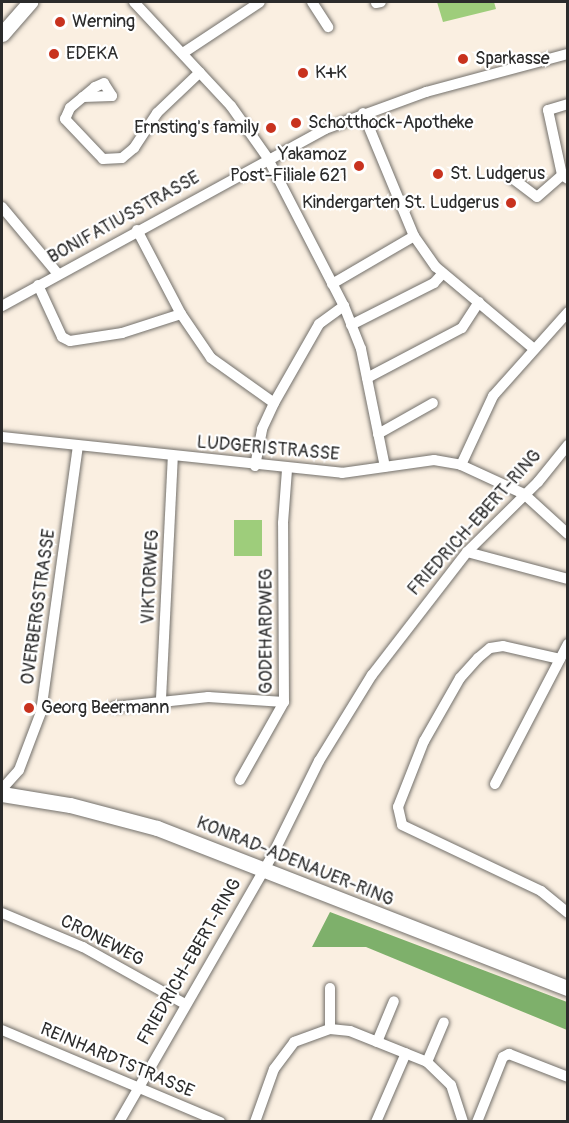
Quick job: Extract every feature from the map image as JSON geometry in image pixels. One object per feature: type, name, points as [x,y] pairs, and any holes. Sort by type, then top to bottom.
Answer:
[{"type":"main road","points":[[2,34],[30,2]]},
{"type":"main road","name":"KONRAD-ADENAUER-RING","points":[[4,795],[134,820],[567,988]]},
{"type":"street","points":[[134,2],[231,106],[267,158],[344,306],[367,378],[385,467]]},
{"type":"street","points":[[183,53],[260,2]]},
{"type":"street","points":[[312,2],[328,27]]},
{"type":"street","name":"BONIFATIUSSTRASSE","points":[[2,306],[267,158],[363,113],[446,86],[567,54]]},
{"type":"street","points":[[83,97],[65,119],[103,159],[122,158],[134,148],[157,113],[200,72]]},
{"type":"street","points":[[512,178],[537,197],[565,177],[548,110],[567,104]]},
{"type":"street","points":[[363,113],[414,236],[443,273],[534,349]]},
{"type":"street","points":[[2,207],[58,274]]},
{"type":"street","points":[[137,230],[181,314],[211,358],[274,403]]},
{"type":"street","points":[[333,284],[414,236]]},
{"type":"street","points":[[351,325],[434,283],[443,273]]},
{"type":"street","points":[[38,285],[62,337],[70,341],[122,333],[181,314]]},
{"type":"street","points":[[367,378],[462,328],[479,302]]},
{"type":"street","points":[[255,466],[262,429],[274,403],[319,324],[344,306]]},
{"type":"street","points":[[461,465],[493,396],[567,312]]},
{"type":"street","points":[[378,434],[432,403]]},
{"type":"street","name":"LUDGERISTRASSE","points":[[2,436],[287,470],[342,473],[434,460],[461,465],[524,494],[567,534]]},
{"type":"street","name":"FRIEDRICH-EBERT-RING","points":[[119,1122],[263,870],[351,706],[409,623],[467,552],[524,494],[567,445]]},
{"type":"street","name":"OVERBERGSTRASSE","points":[[4,795],[19,770],[41,712],[78,446]]},
{"type":"street","name":"VIKTORWEG","points":[[161,699],[173,456]]},
{"type":"street","name":"GODEHARDWEG","points":[[240,780],[284,702],[283,520],[287,470]]},
{"type":"street","points":[[467,552],[567,579]]},
{"type":"street","points":[[495,784],[567,644]]},
{"type":"street","points":[[560,659],[503,646],[490,648],[478,658],[460,678],[424,741],[398,807],[402,825],[469,854],[541,891],[567,913]]},
{"type":"street","points":[[114,707],[161,699],[208,697],[284,702]]},
{"type":"street","points":[[19,770],[21,787],[29,798]]},
{"type":"street","name":"CRONEWEG","points":[[2,913],[83,947],[185,1004]]},
{"type":"street","points":[[330,988],[330,1029]]},
{"type":"street","points":[[377,1042],[394,1001]]},
{"type":"street","points":[[427,1062],[444,1022]]},
{"type":"street","points":[[255,1122],[274,1069],[294,1042],[330,1029],[377,1042],[427,1062],[451,1085],[463,1122]]},
{"type":"street","name":"REINHARDTSTRASSE","points":[[2,1030],[220,1122]]},
{"type":"street","points":[[376,1122],[406,1053]]},
{"type":"street","points":[[477,1122],[503,1057],[509,1054],[567,1077]]},
{"type":"green space","points":[[437,2],[494,2],[496,9],[443,22]]},
{"type":"green space","points":[[234,520],[262,520],[262,556],[234,556]]},
{"type":"green space","points":[[330,912],[567,1002],[567,1030],[366,947],[312,947]]},
{"type":"place","name":"Werning","points":[[60,22]]},
{"type":"place","name":"EDEKA","points":[[54,54]]},
{"type":"place","name":"Sparkasse","points":[[463,59]]},
{"type":"place","name":"K+K","points":[[303,73]]},
{"type":"place","name":"Schotthock-Apotheke","points":[[296,123]]},
{"type":"place","name":"Ernsting's family","points":[[271,128]]},
{"type":"place","name":"Yakamoz Post-Filiale 621","points":[[359,166]]},
{"type":"place","name":"St. Ludgerus","points":[[438,174]]},
{"type":"place","name":"Kindergarten St. Ludgerus","points":[[511,203]]},
{"type":"place","name":"Georg Beermann","points":[[29,708]]}]
